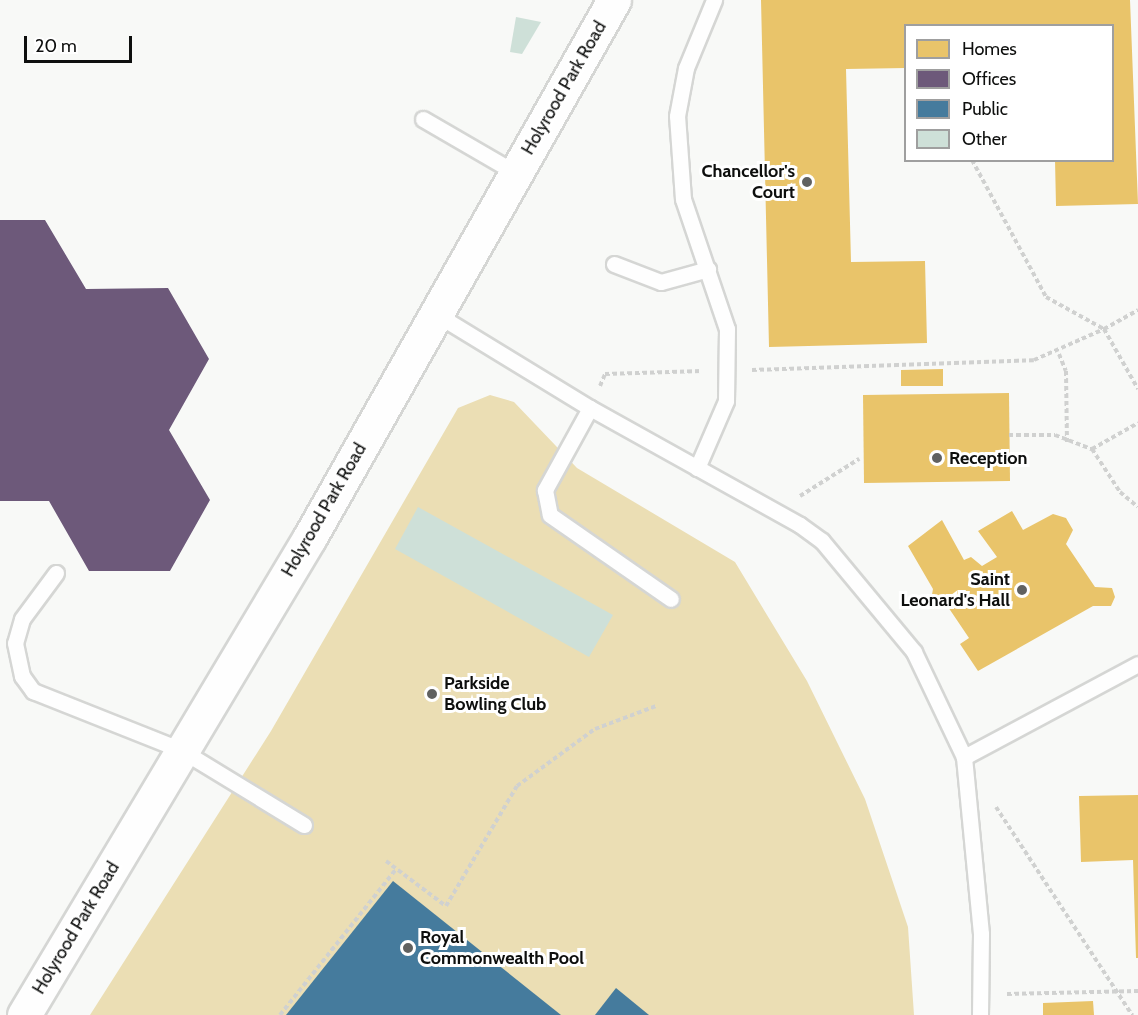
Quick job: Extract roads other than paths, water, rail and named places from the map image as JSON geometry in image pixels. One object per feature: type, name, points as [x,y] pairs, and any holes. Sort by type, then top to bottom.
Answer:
[{"type":"street","name":"Holyrood Park Road","points":[[24,1015],[436,314],[614,0]]},
{"type":"lane","points":[[697,468],[722,414],[728,370],[725,314],[683,198],[677,126],[687,68],[714,0]]},
{"type":"lane","points":[[423,119],[516,173]]},
{"type":"lane","points":[[614,264],[661,282],[708,269]]},
{"type":"lane","points":[[436,314],[590,408],[777,511],[822,541],[914,652],[964,757],[982,994],[980,1015]]},
{"type":"lane","points":[[590,408],[545,490],[550,515],[671,599]]},
{"type":"lane","points":[[56,573],[21,619],[15,642],[22,676],[33,691],[181,750],[304,825]]},
{"type":"lane","points":[[964,757],[1138,664]]},
{"type":"place","name":"Chancellor's Court","points":[[807,182]]},
{"type":"place","name":"Reception","points":[[937,458]]},
{"type":"place","name":"Saint Leonard's Hall","points":[[1022,590]]},
{"type":"place","name":"Parkside Bowling Club","points":[[432,694]]},
{"type":"place","name":"Royal Commonwealth Pool","points":[[408,948]]}]
